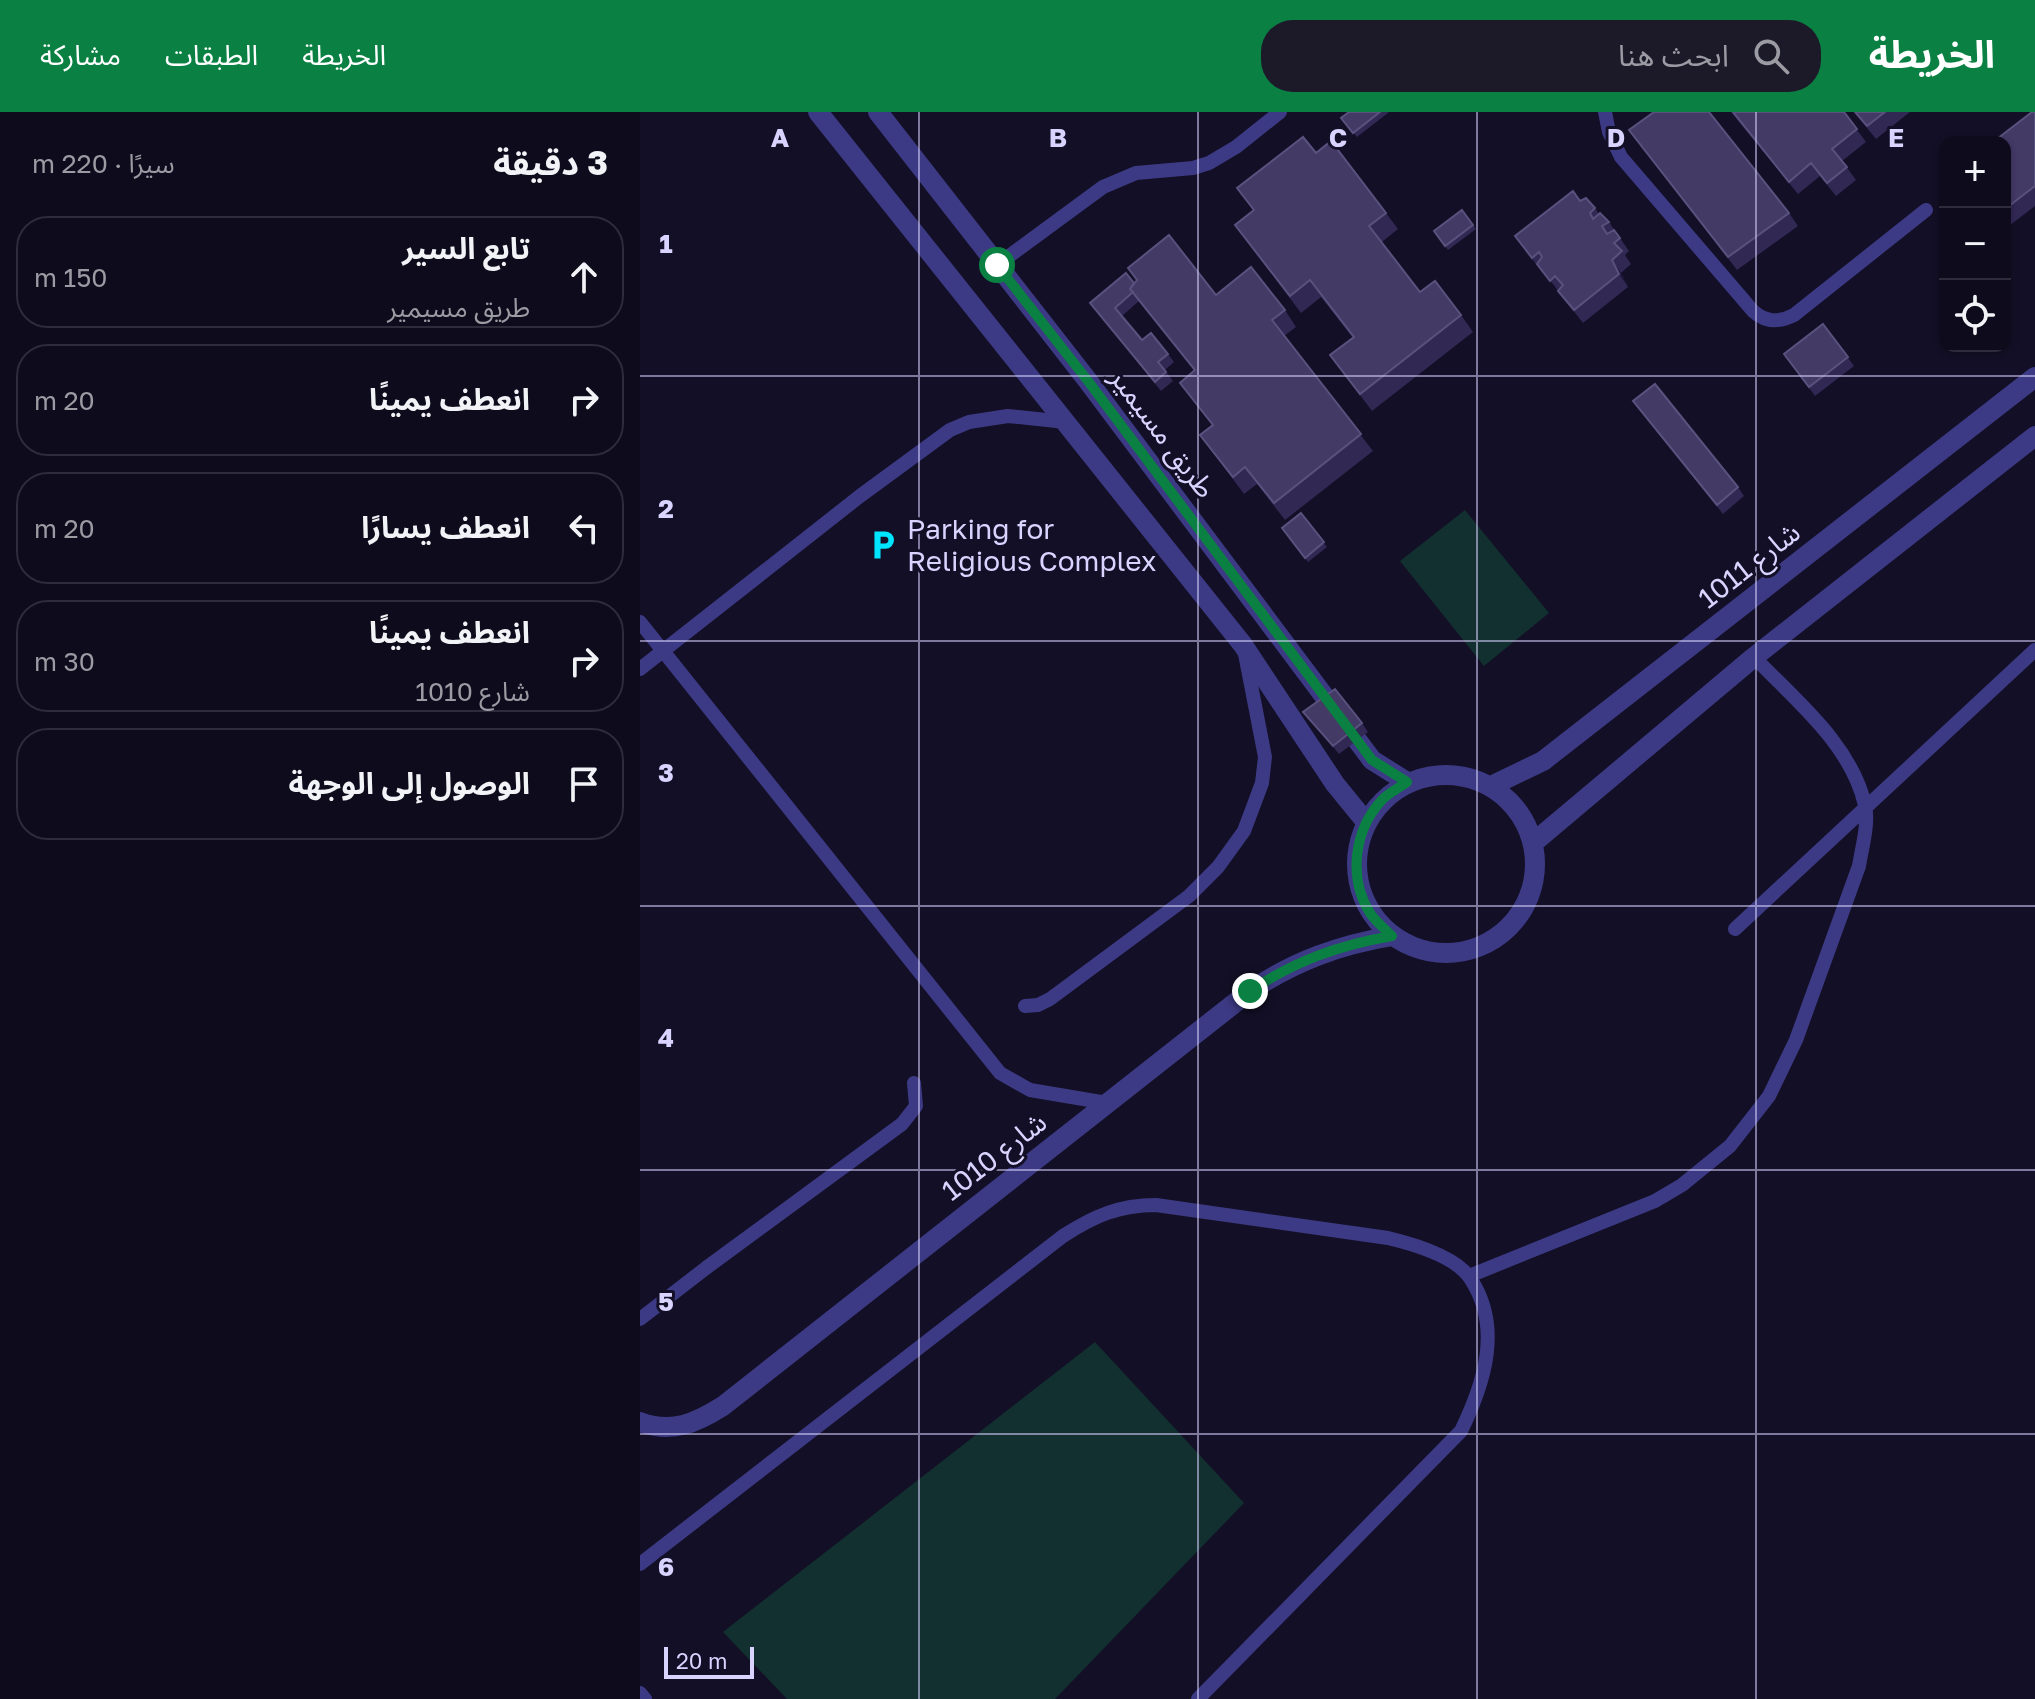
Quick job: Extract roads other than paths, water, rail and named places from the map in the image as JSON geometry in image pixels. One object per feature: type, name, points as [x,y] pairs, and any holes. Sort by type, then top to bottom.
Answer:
[{"type":"street","points":[[818,112],[1243,645],[1335,784],[1366,822]]},
{"type":"street","name":"طريق مسيمير","points":[[878,112],[1097,393],[1372,760],[1407,782]]},
{"type":"street","name":"شارع 1011","points":[[1491,786],[1543,761],[2035,377]]},
{"type":"street","points":[[1533,843],[1754,657],[2035,436]]},
{"type":"street","points":[[1449,774],[1491,786],[1518,810],[1533,843],[1536,875],[1527,905],[1508,930],[1495,939],[1482,947],[1451,955],[1420,951],[1392,936],[1370,914],[1358,884],[1357,853],[1366,822],[1383,799],[1407,782],[1449,774]]},
{"type":"street","name":"شارع 1010","points":[[640,1422],[672,1428],[699,1421],[723,1406],[1250,991],[1276,974],[1332,949],[1392,936]]},
{"type":"lane","points":[[997,265],[1103,187],[1136,173],[1193,168],[1209,163],[1236,147],[1280,112]]},
{"type":"lane","points":[[1605,112],[1609,132],[1621,157],[1753,311],[1768,320],[1786,320],[1794,315],[1926,210]]},
{"type":"lane","points":[[640,669],[950,430],[969,422],[1008,416],[1066,422]]},
{"type":"lane","points":[[640,622],[1000,1073],[1030,1090],[1107,1103]]},
{"type":"lane","points":[[1025,1006],[1038,1005],[1050,999],[1189,896],[1218,867],[1244,831],[1262,783],[1265,757],[1243,645]]},
{"type":"lane","points":[[1735,929],[2035,650]]},
{"type":"lane","points":[[1469,1276],[1655,1201],[1707,1166],[1751,1122],[1784,1069],[1859,866],[1866,807],[1856,778],[1838,746],[1754,657]]},
{"type":"lane","points":[[640,1319],[902,1124],[916,1106],[914,1083]]},
{"type":"lane","points":[[640,1564],[1063,1236],[1106,1211],[1131,1205],[1156,1205],[1388,1238],[1418,1245],[1445,1259],[1469,1276],[1485,1312],[1487,1354],[1479,1394],[1461,1431],[1198,1699]]},
{"type":"lane","points":[[640,1693],[645,1699]]},
{"type":"place","name":"Parking for Religious Complex","points":[[883,545]]}]
